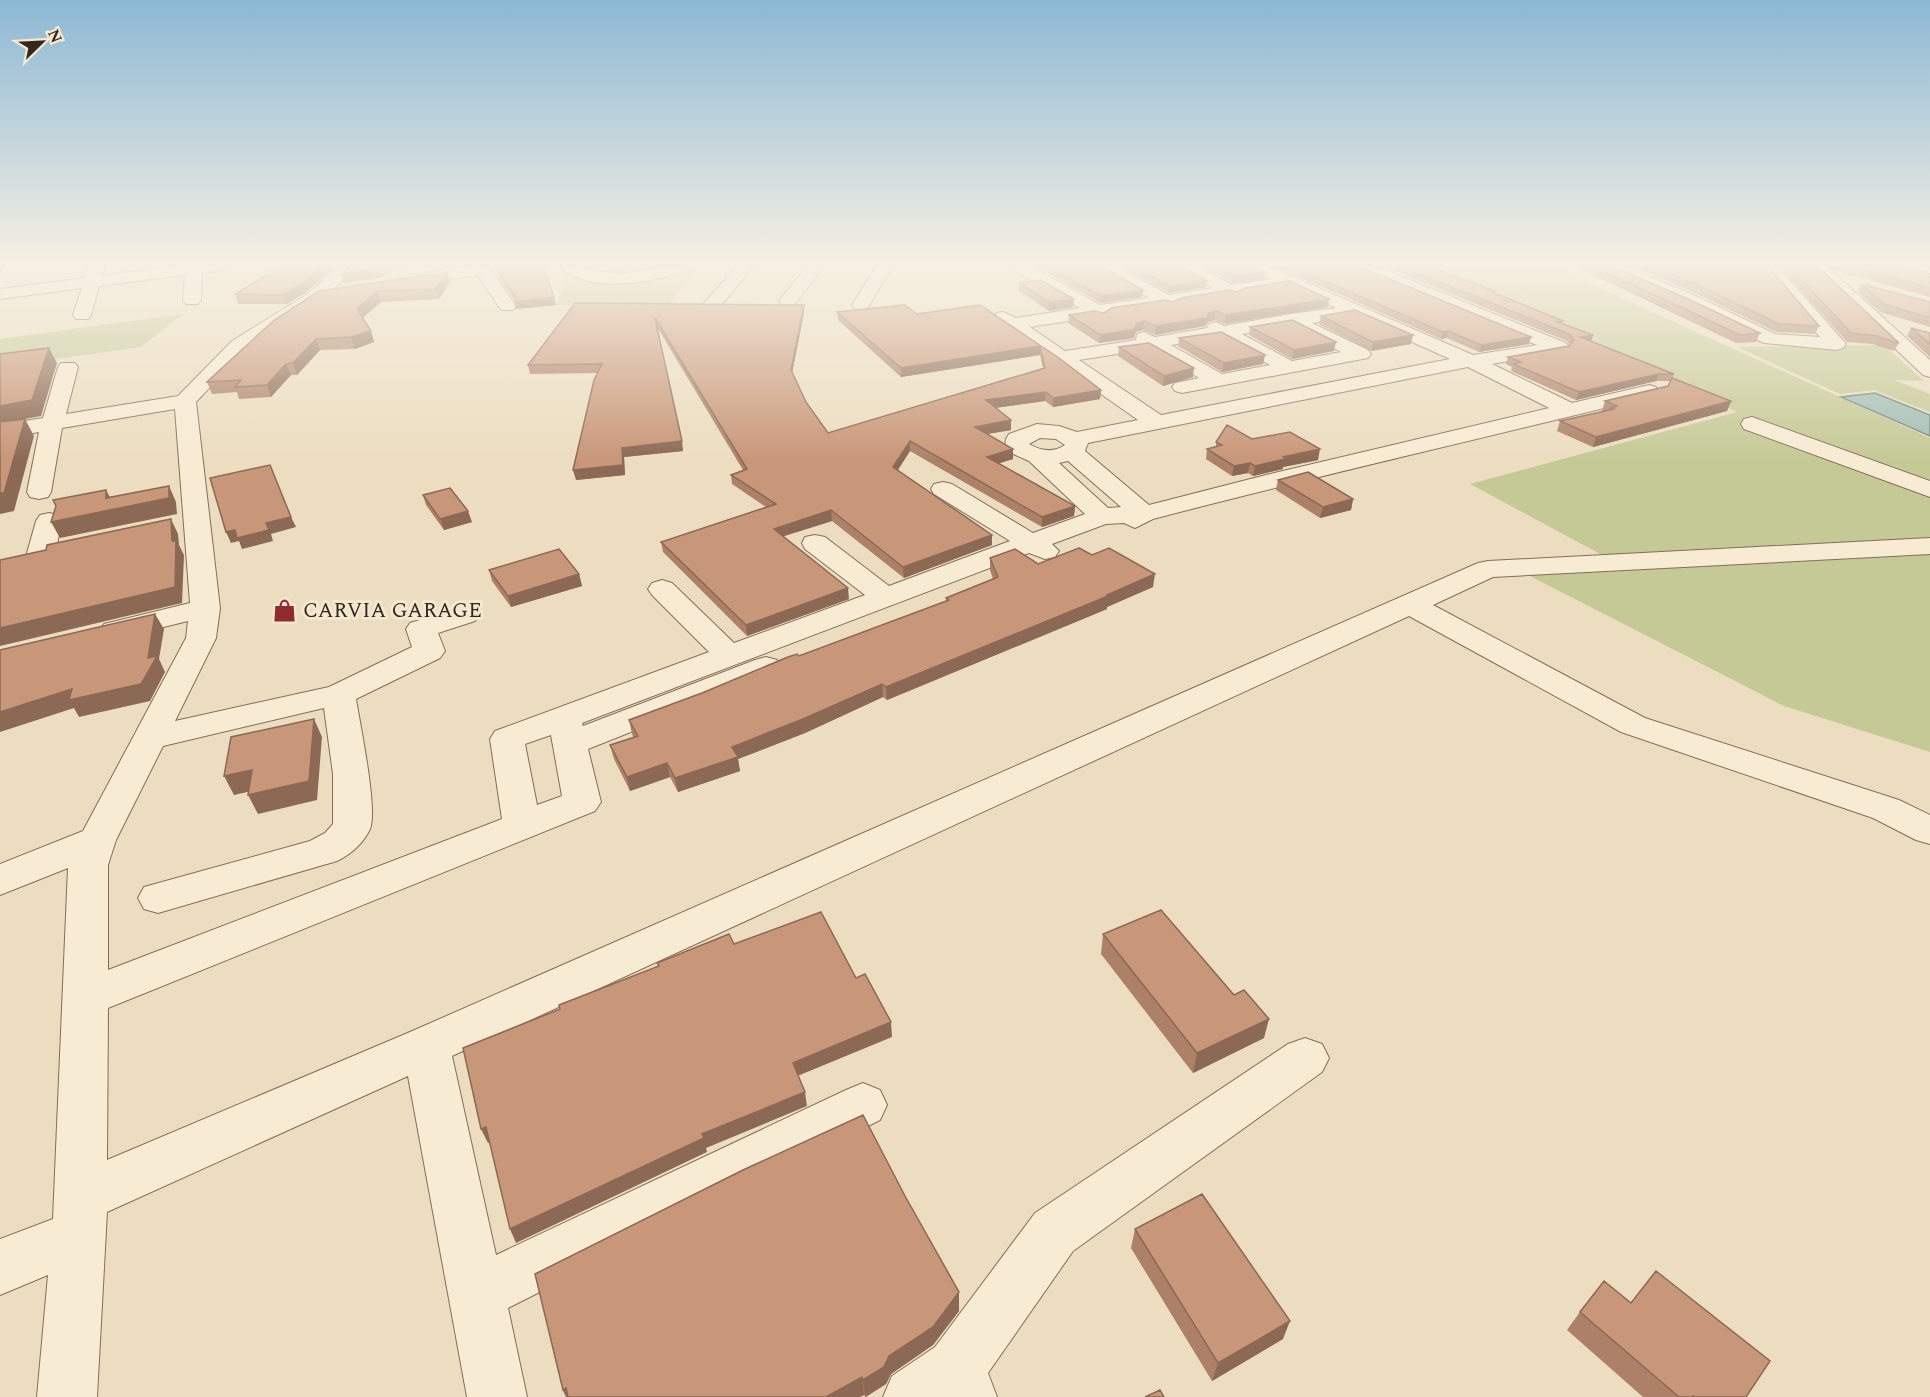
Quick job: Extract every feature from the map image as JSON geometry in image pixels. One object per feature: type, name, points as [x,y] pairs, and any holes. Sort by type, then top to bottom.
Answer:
[{"type":"street","points":[[0,432],[185,401],[239,345],[263,330]]},
{"type":"street","points":[[1022,330],[1157,423]]},
{"type":"street","points":[[1131,330],[1218,380]]},
{"type":"street","points":[[1062,357],[1226,330]]},
{"type":"street","points":[[1182,387],[1361,354],[1313,330]]},
{"type":"street","points":[[1399,330],[1472,361],[1571,411]]},
{"type":"street","points":[[1073,445],[1157,423],[1472,361],[1559,347],[1517,330]]},
{"type":"street","points":[[1753,330],[1771,339],[1836,344],[1824,330]]},
{"type":"street","points":[[1883,330],[1926,369],[1930,370]]},
{"type":"street","points":[[1221,331],[1289,367]]},
{"type":"street","points":[[39,492],[52,423],[68,367]]},
{"type":"street","points":[[522,825],[507,739],[567,731],[1041,549],[1102,516],[1144,514],[1266,482],[1657,389]]},
{"type":"street","points":[[67,1397],[79,1216],[87,865],[97,840],[201,638],[205,608],[185,522],[185,401]]},
{"type":"street","points":[[1752,424],[1884,471],[1930,490]]},
{"type":"street","points":[[1102,516],[1037,456],[1017,447],[1017,439],[1028,433],[1046,431],[1063,434],[1144,514]]},
{"type":"street","points":[[943,489],[1041,549]]},
{"type":"street","points":[[567,731],[730,656],[886,597],[1041,549],[1124,527],[1144,514]]},
{"type":"street","points":[[41,553],[49,521]]},
{"type":"street","points":[[815,543],[886,597]]},
{"type":"street","points":[[0,1267],[79,1216],[426,1046],[1488,569],[1930,546]]},
{"type":"street","points":[[662,589],[730,656]]},
{"type":"street","points":[[1409,604],[1633,725],[1886,809],[1930,831]]},
{"type":"street","points":[[91,635],[205,608]]},
{"type":"street","points":[[149,738],[339,695],[429,651],[421,629],[465,615]]},
{"type":"street","points":[[158,898],[294,861],[339,843],[352,827],[351,774],[339,695]]},
{"type":"street","points":[[85,998],[582,802],[567,731]]},
{"type":"street","points":[[0,880],[97,840]]},
{"type":"street","points":[[426,1046],[497,1397]]},
{"type":"street","points":[[946,1387],[1054,1232],[1305,1058]]},
{"type":"street","points":[[476,1294],[863,1105]]},
{"type":"green space","points":[[64,330],[162,330],[141,347],[0,367],[0,339]]},
{"type":"green space","points":[[1567,330],[1692,330],[1930,438],[1930,752],[1784,706],[1526,574],[1628,569],[1470,484],[1737,412]]},
{"type":"green space","points":[[1884,345],[1924,381],[1894,380],[1930,394],[1930,412],[1874,390],[1840,394],[1737,347]]},
{"type":"water","points":[[1875,393],[1930,415],[1930,436],[1841,397]]},
{"type":"building","points":[[263,330],[371,331],[351,337],[316,339],[293,363],[286,364],[267,385],[235,387],[241,380],[207,382]]},
{"type":"building","points":[[554,330],[658,330],[682,441],[622,448],[623,465],[573,470],[594,380],[602,364],[528,365]]},
{"type":"building","points":[[662,330],[799,330],[791,370],[806,402],[828,433],[1045,368],[1040,346],[901,368],[858,330],[1018,330],[1059,358],[1101,390],[1053,398],[1046,392],[986,400],[1011,420],[975,427],[1013,449],[987,457],[1075,506],[1042,517],[910,441],[893,467],[992,535],[903,567],[831,510],[774,529],[848,588],[746,625],[661,542],[776,504],[731,475],[747,469]]},
{"type":"building","points":[[1093,330],[1128,330],[1100,335]]},
{"type":"building","points":[[1256,330],[1312,330],[1336,342],[1294,350]]},
{"type":"building","points":[[1349,330],[1402,330],[1413,335],[1373,342]]},
{"type":"building","points":[[1439,330],[1514,330],[1531,337],[1481,345],[1448,331]]},
{"type":"building","points":[[1559,330],[1580,330],[1593,335],[1580,337],[1674,374],[1659,374],[1579,392],[1513,364],[1521,362],[1508,357],[1569,346],[1574,340],[1569,334]]},
{"type":"building","points":[[1730,330],[1754,330],[1760,333],[1740,335]]},
{"type":"building","points":[[1848,330],[1885,330],[1899,343],[1876,336],[1851,333]]},
{"type":"building","points":[[1914,330],[1930,333],[1930,344]]},
{"type":"building","points":[[1221,332],[1265,355],[1224,363],[1179,338]]},
{"type":"building","points":[[1149,343],[1194,368],[1164,376],[1119,347]]},
{"type":"building","points":[[49,348],[32,400],[0,406],[0,354]]},
{"type":"building","points":[[1672,378],[1731,401],[1596,437],[1560,421],[1614,409],[1611,408],[1617,406],[1605,401],[1668,386]]},
{"type":"building","points":[[25,419],[4,493],[0,493],[0,422]]},
{"type":"building","points":[[1227,425],[1252,439],[1290,432],[1320,449],[1255,466],[1250,463],[1234,466],[1207,449],[1222,445],[1216,442]]},
{"type":"building","points":[[270,465],[291,517],[266,523],[269,530],[237,538],[235,530],[226,532],[210,478]]},
{"type":"building","points":[[1308,472],[1353,499],[1323,507],[1278,480]]},
{"type":"building","points":[[169,486],[169,498],[51,522],[56,506],[53,500],[106,490],[106,498]]},
{"type":"building","points":[[450,488],[468,511],[440,519],[423,495]]},
{"type":"building","points":[[171,519],[172,541],[176,541],[175,587],[0,628],[0,560],[46,550],[47,545]]},
{"type":"building","points":[[1079,548],[1092,555],[1109,548],[1155,574],[1108,596],[886,687],[882,684],[732,747],[738,757],[675,778],[667,763],[627,777],[610,745],[638,736],[629,720],[788,657],[797,654],[799,656],[949,600],[946,598],[998,577],[990,558],[1015,549],[1038,564]]},
{"type":"building","points":[[559,549],[579,574],[508,596],[489,570]]},
{"type":"building","points":[[155,614],[148,658],[157,656],[141,684],[69,700],[72,689],[0,712],[0,650]]},
{"type":"building","points":[[314,719],[309,781],[248,795],[252,770],[224,776],[231,737]]},
{"type":"building","points":[[1161,910],[1234,995],[1244,990],[1269,1019],[1197,1053],[1103,934]]},
{"type":"building","points":[[821,912],[856,978],[865,974],[891,1022],[793,1063],[805,1092],[702,1134],[704,1138],[510,1229],[486,1127],[481,1129],[463,1048],[560,1009],[559,1005],[659,966],[657,963],[729,934],[734,944]]},
{"type":"building","points":[[863,1115],[959,1292],[933,1327],[889,1356],[884,1367],[863,1380],[862,1377],[826,1397],[568,1397],[566,1388],[563,1390],[535,1274],[743,1170]]},
{"type":"building","points":[[1202,1194],[1290,1321],[1218,1363],[1135,1229]]},
{"type":"building","points":[[1656,1271],[1770,1361],[1746,1397],[1679,1397],[1580,1312],[1604,1281],[1631,1303]]},
{"type":"building","points":[[1160,1390],[1164,1397],[1145,1397]]},
{"type":"place","name":"CARVIA GARAGE","points":[[285,611]]}]
